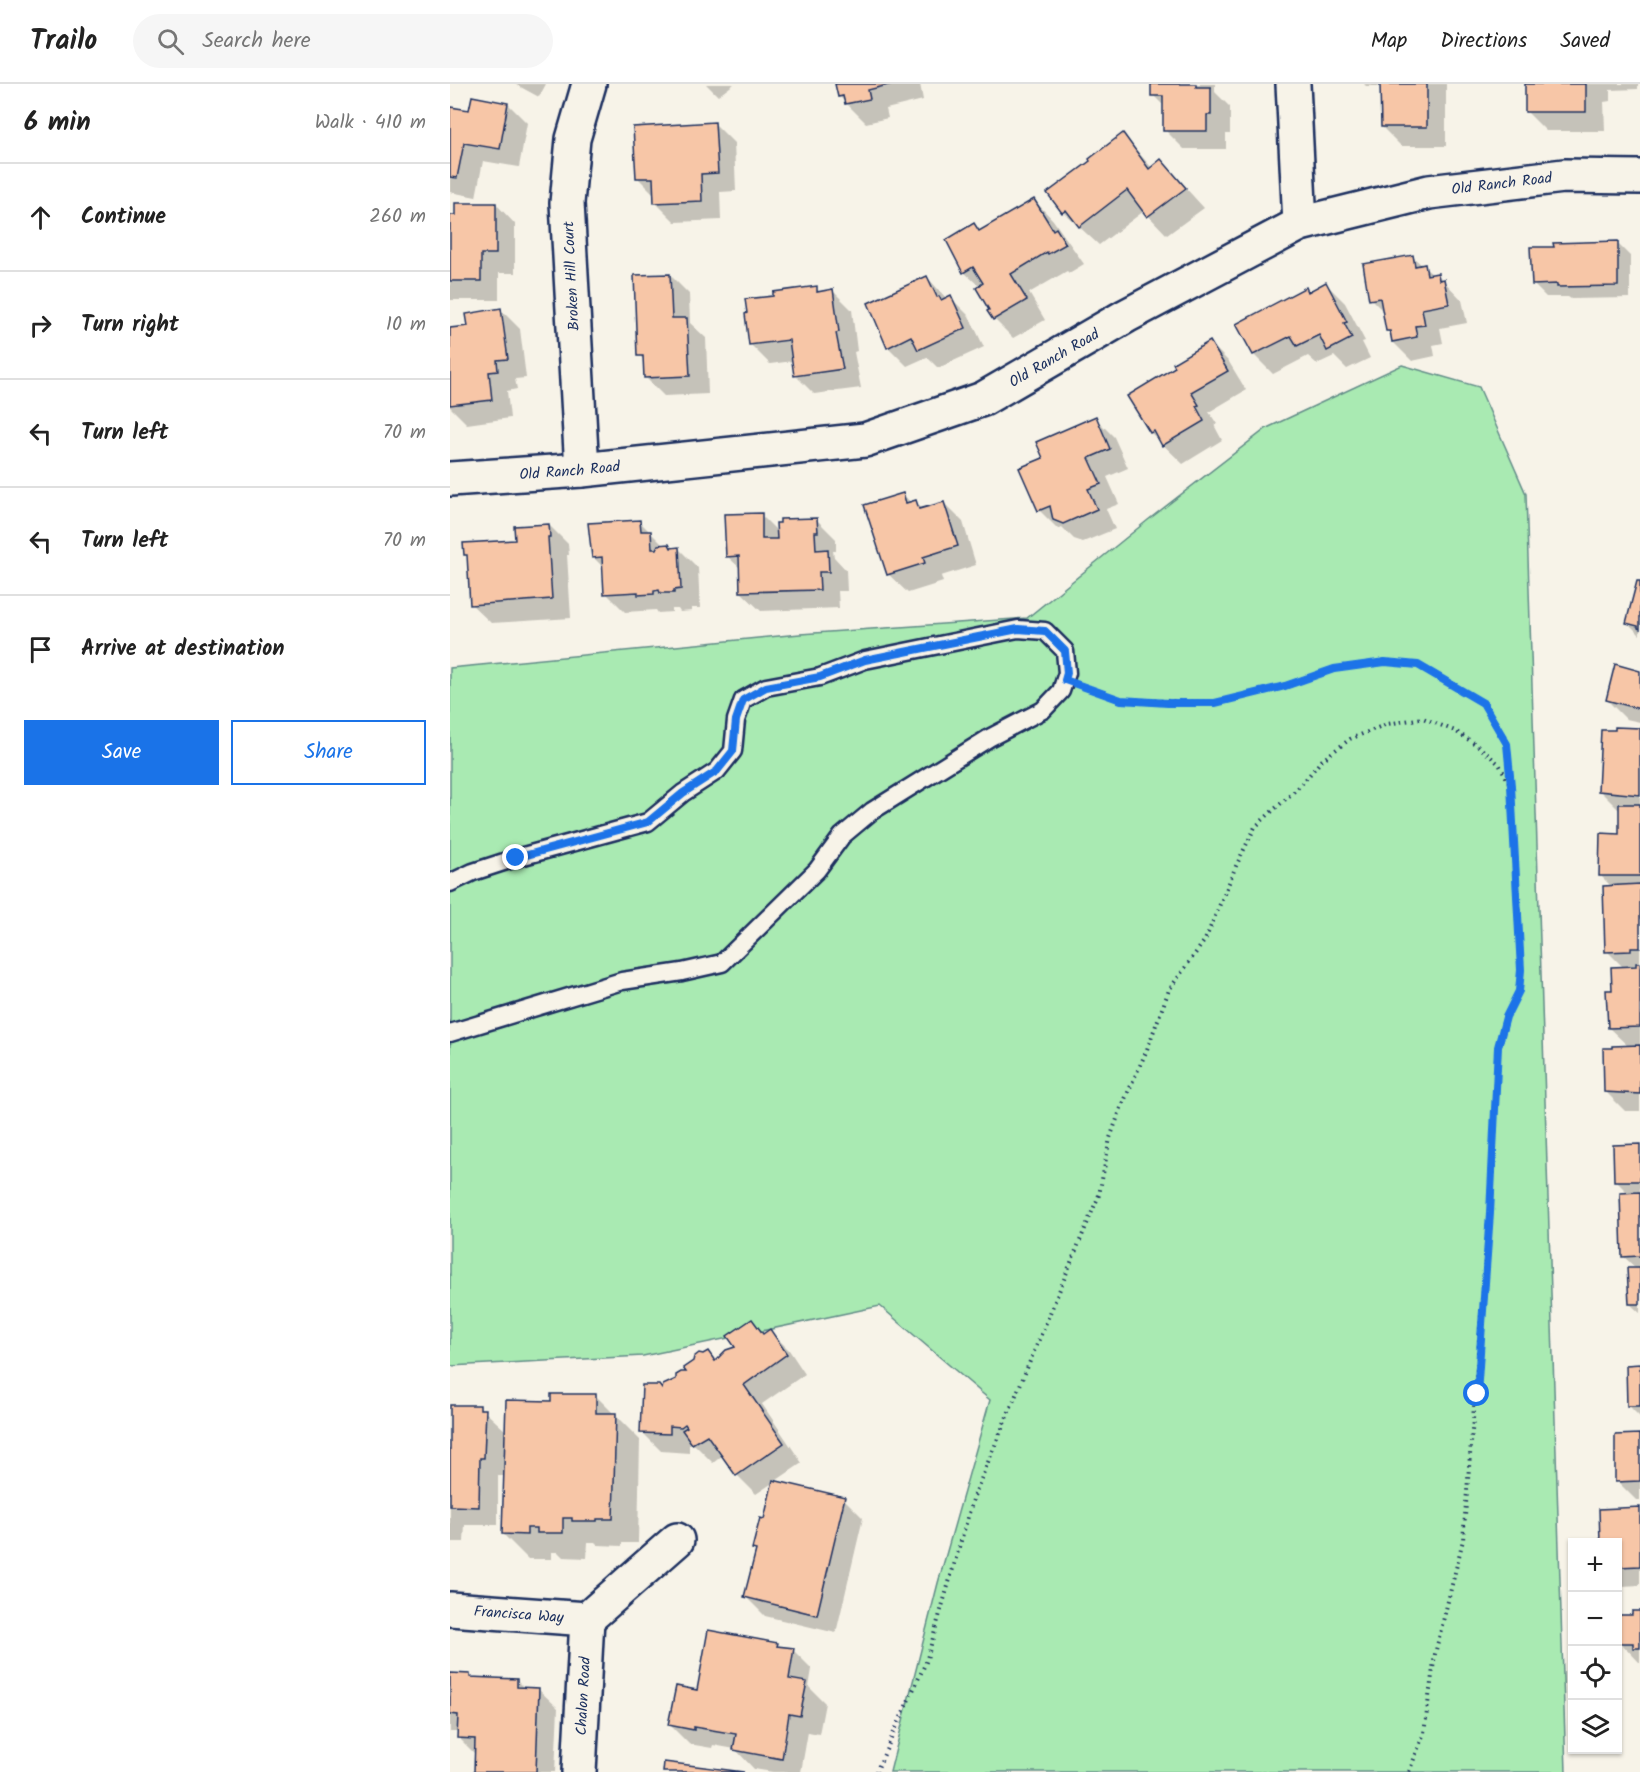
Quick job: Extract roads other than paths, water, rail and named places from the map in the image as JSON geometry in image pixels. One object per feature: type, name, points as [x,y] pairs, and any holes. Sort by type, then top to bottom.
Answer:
[{"type":"street","name":"Broken Hill Court","points":[[582,470],[567,203],[573,139],[589,84]]},
{"type":"street","points":[[1293,84],[1300,224]]},
{"type":"street","name":"Old Ranch Road","points":[[450,479],[582,470],[865,440],[983,399],[1126,316],[1300,224],[1429,192],[1564,176],[1640,177]]},
{"type":"street","points":[[587,1618],[677,1540]]},
{"type":"street","name":"Francisca Way","points":[[450,1609],[587,1618]]},
{"type":"street","name":"Chalon Road","points":[[579,1772],[587,1618]]},
{"type":"lane","points":[[450,883],[473,872],[516,858],[648,822],[683,793],[717,771],[733,751],[736,720],[743,700],[766,687],[820,677],[865,660],[1018,629],[1045,631],[1065,651],[1067,673],[1065,680],[1060,691],[1043,711],[989,738],[872,811],[849,829],[817,870],[722,963],[622,981],[450,1033]]}]
